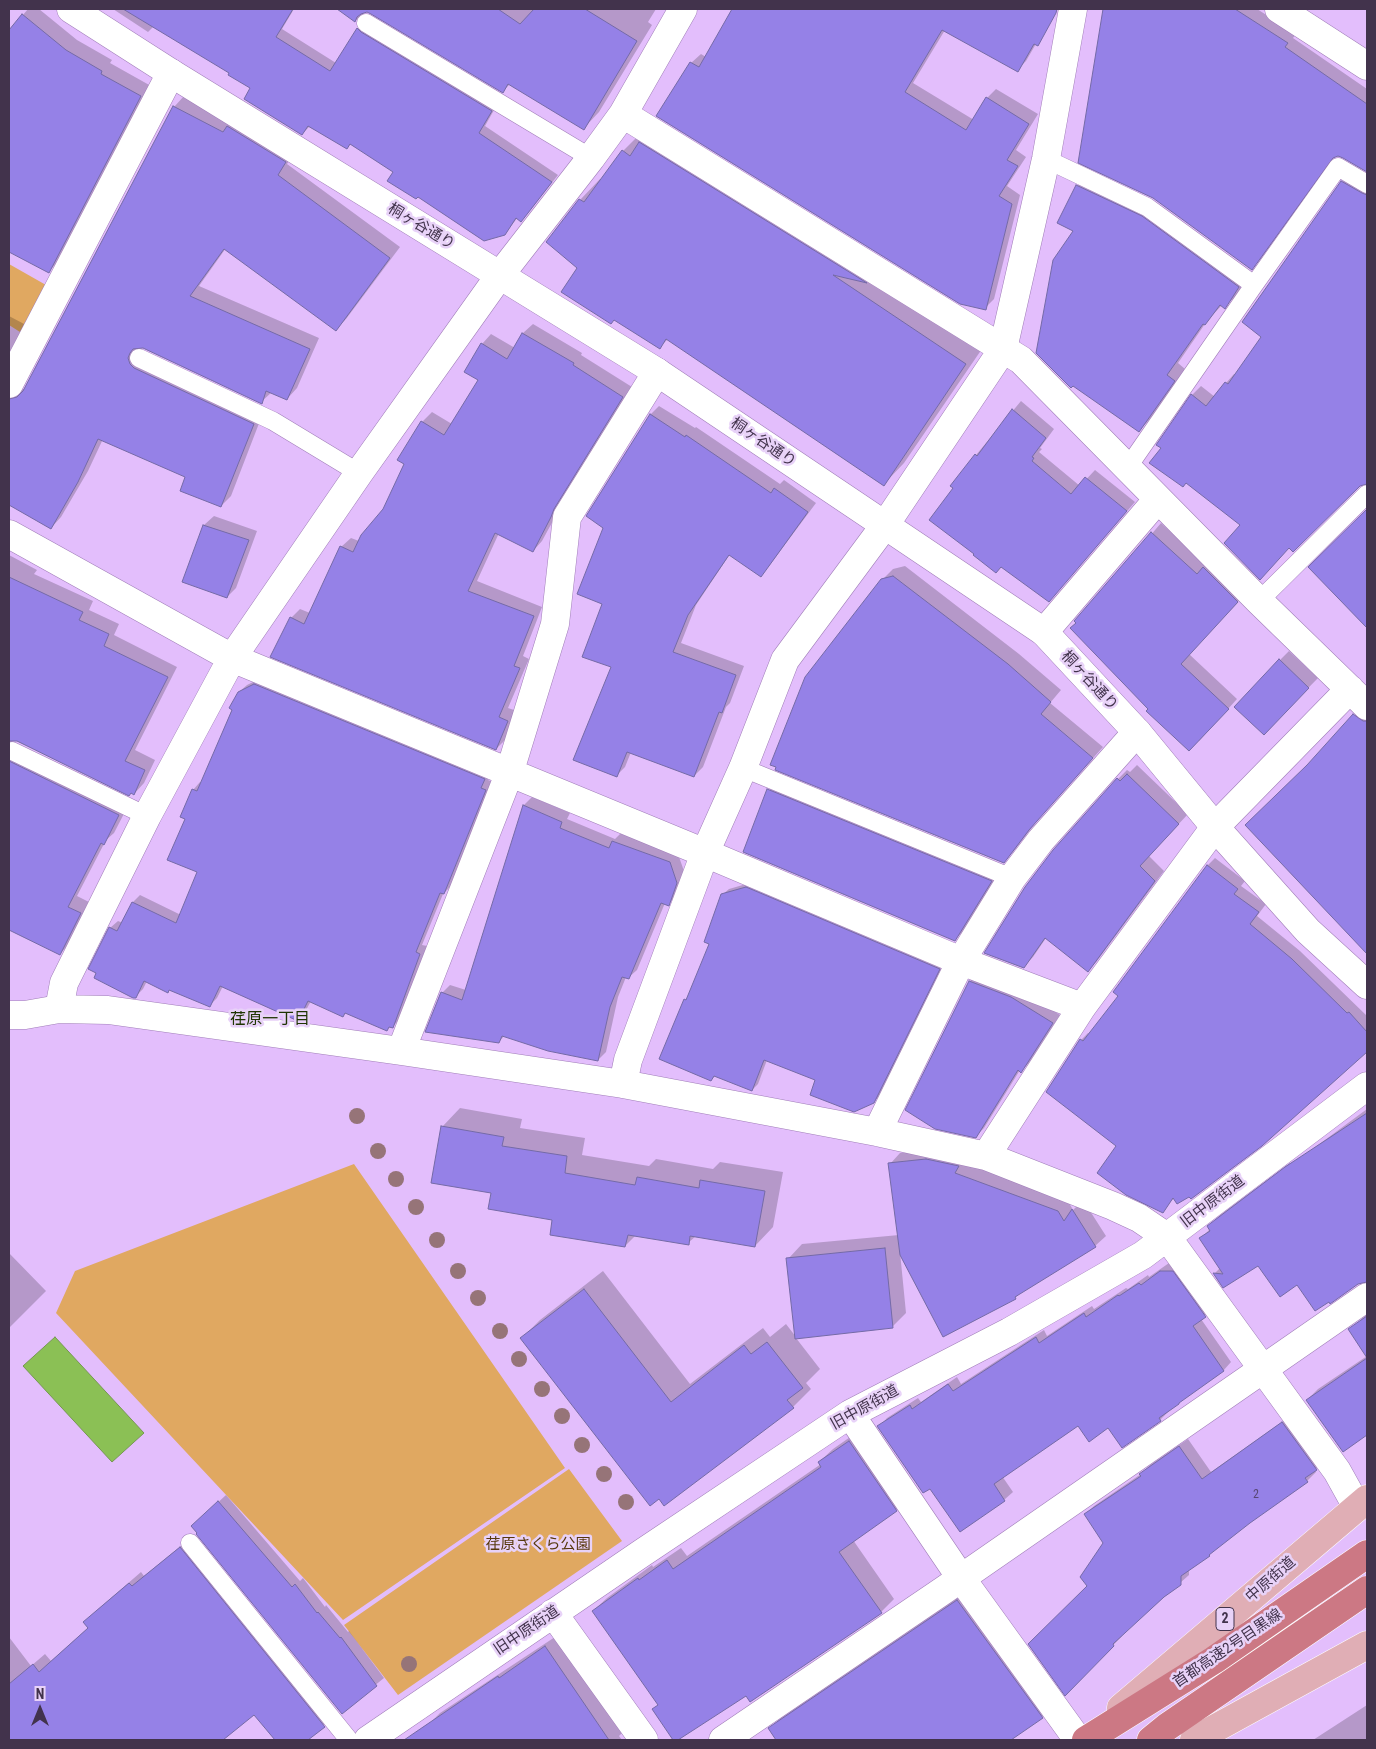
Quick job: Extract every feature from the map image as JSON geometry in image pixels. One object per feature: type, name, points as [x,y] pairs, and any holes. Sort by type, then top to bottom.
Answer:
[{"type":"highway","name":"首都高速2号目黒線","points":[[1085,1740],[1214,1660],[1367,1554]]},
{"type":"highway","name":"首都高速2号目黒線","points":[[1151,1740],[1167,1727],[1367,1590]]},
{"type":"main road","name":"中原街道","points":[[1085,1740],[1362,1503]]},
{"type":"main road","points":[[1194,1740],[1274,1695],[1364,1652]]},
{"type":"street","name":"桐ヶ谷通り","points":[[71,9],[171,73],[657,372],[1044,632],[1138,732],[1216,827],[1308,931],[1367,985]]},
{"type":"street","points":[[59,1009],[64,983],[147,816],[232,658],[359,473],[500,275],[591,158],[622,114],[683,9]]},
{"type":"street","points":[[623,1084],[628,1060],[705,853],[743,768],[785,660],[885,525],[1003,349],[1046,159],[1072,9]]},
{"type":"street","points":[[1278,9],[1367,66]]},
{"type":"street","points":[[9,384],[171,73]]},
{"type":"street","points":[[622,114],[1021,360],[1259,601],[1359,697],[1216,827],[1082,1007],[986,1156]]},
{"type":"street","points":[[401,1051],[509,774],[555,624],[567,517],[657,372]]},
{"type":"street","points":[[1044,632],[1158,499]]},
{"type":"street","points":[[9,534],[232,658],[509,774],[705,853],[961,962],[1082,1007]]},
{"type":"street","points":[[877,1132],[961,962],[1012,878],[1041,840],[1138,732]]},
{"type":"street","points":[[9,1015],[25,1015],[59,1009],[108,1010],[401,1051],[623,1084],[877,1132],[986,1156],[1113,1206],[1139,1218],[1167,1237],[1262,1370],[1362,1503]]},
{"type":"street","name":"旧中原街道","points":[[376,1738],[553,1613],[850,1414],[1009,1332],[1143,1255],[1367,1086]]},
{"type":"street","points":[[723,1740],[1367,1297]]},
{"type":"street","points":[[850,1414],[961,1578],[1078,1740]]},
{"type":"street","points":[[553,1613],[644,1740]]},
{"type":"lane","points":[[366,22],[591,158]]},
{"type":"lane","points":[[1046,159],[1148,207],[1254,284]]},
{"type":"lane","points":[[1128,467],[1254,284],[1338,167],[1367,184]]},
{"type":"lane","points":[[139,358],[273,421],[359,473]]},
{"type":"lane","points":[[1259,601],[1367,494]]},
{"type":"lane","points":[[12,752],[147,816]]},
{"type":"lane","points":[[743,768],[1012,878]]},
{"type":"lane","points":[[190,1543],[349,1740]]},
{"type":"green space","points":[[9,264],[46,285],[20,332],[9,325]]},
{"type":"green space","points":[[354,1164],[565,1468],[343,1620],[56,1313],[75,1271]]},
{"type":"green space","name":"荏原さくら公園","points":[[569,1469],[622,1541],[398,1695],[344,1625]]},
{"type":"shaded area","points":[[55,1337],[144,1433],[112,1462],[23,1366]]},
{"type":"building","points":[[123,9],[293,9],[276,37],[330,71],[357,28],[492,111],[479,133],[552,182],[521,222],[516,218],[505,235],[484,241],[418,197],[416,199],[387,181],[393,172],[350,144],[347,149],[308,126],[302,135],[244,99],[250,88],[228,75],[229,73]]},
{"type":"building","points":[[337,9],[498,9],[520,24],[534,9],[585,9],[637,41],[584,130],[508,84],[503,93],[367,12],[357,17],[355,22]]},
{"type":"building","points":[[732,9],[1057,9],[1038,46],[1034,44],[1018,72],[942,30],[905,92],[966,130],[986,97],[1029,124],[1007,160],[1018,166],[999,196],[1012,204],[986,310],[960,304],[656,116],[690,62],[699,67]]},
{"type":"building","points":[[1103,9],[1235,9],[1288,43],[1285,47],[1367,104],[1367,172],[1343,158],[1338,156],[1333,158],[1252,270],[1153,198],[1078,163]]},
{"type":"building","points":[[22,14],[66,50],[102,71],[101,74],[141,96],[49,273],[9,252],[9,30]]},
{"type":"building","points":[[173,106],[223,132],[227,126],[286,162],[278,175],[390,258],[336,331],[224,249],[190,296],[310,349],[287,400],[266,391],[262,404],[143,348],[133,349],[128,358],[134,368],[254,424],[221,507],[180,491],[185,477],[98,439],[78,482],[51,529],[9,505],[9,399],[17,397],[23,391]]},
{"type":"building","points":[[639,142],[867,283],[833,275],[966,364],[884,486],[666,339],[660,349],[614,320],[611,324],[561,292],[577,268],[546,242],[579,199],[584,202],[622,150],[630,156]]},
{"type":"building","points":[[1341,181],[1367,195],[1367,484],[1360,486],[1293,552],[1289,548],[1260,580],[1224,543],[1240,525],[1186,483],[1183,487],[1149,463],[1161,448],[1156,445],[1191,394],[1206,406],[1225,382],[1228,384],[1261,337],[1242,322]]},
{"type":"building","points":[[1076,185],[1142,216],[1239,287],[1225,309],[1220,305],[1205,325],[1203,324],[1167,375],[1175,381],[1139,432],[1073,386],[1071,388],[1036,353],[1053,260],[1073,231],[1057,223]]},
{"type":"building","points":[[522,333],[574,363],[573,365],[623,397],[554,509],[533,552],[495,533],[468,591],[534,616],[514,666],[520,668],[499,717],[508,721],[496,750],[270,657],[290,617],[304,624],[340,546],[353,552],[361,535],[383,509],[404,464],[397,460],[421,421],[444,435],[478,380],[464,372],[481,343],[507,359]]},
{"type":"building","points":[[1012,409],[1046,438],[1032,457],[1034,458],[1032,461],[1071,494],[1085,477],[1127,511],[1049,602],[1001,567],[996,573],[929,520],[953,488],[950,486],[975,454],[977,456]]},
{"type":"building","points":[[650,414],[685,437],[686,435],[771,493],[774,488],[808,512],[761,577],[729,555],[688,615],[673,652],[736,675],[722,713],[719,712],[694,777],[627,752],[617,777],[573,760],[611,667],[582,657],[602,604],[577,594],[603,528],[586,516]]},
{"type":"building","points":[[1367,509],[1367,628],[1308,567]]},
{"type":"building","points":[[203,525],[249,540],[227,598],[182,582]]},
{"type":"building","points":[[1151,532],[1197,574],[1203,567],[1238,602],[1181,664],[1229,709],[1189,751],[1146,711],[1148,709],[1070,628]]},
{"type":"building","points":[[893,576],[1008,664],[1051,702],[1041,714],[1093,758],[1029,830],[1004,863],[775,770],[776,767],[770,765],[805,677],[881,579]]},
{"type":"building","points":[[9,577],[83,612],[79,620],[109,634],[104,646],[168,677],[125,761],[145,770],[134,795],[131,793],[129,796],[17,741],[9,741]]},
{"type":"building","points":[[1279,659],[1309,688],[1264,735],[1234,707]]},
{"type":"building","points":[[254,684],[485,779],[481,788],[486,790],[444,894],[440,893],[416,952],[420,954],[393,1028],[389,1027],[387,1031],[345,1013],[343,1017],[308,1001],[298,1021],[220,986],[210,1007],[169,990],[168,993],[144,981],[136,998],[133,998],[94,978],[96,973],[88,969],[109,927],[117,931],[132,902],[176,923],[197,872],[167,860],[185,819],[180,817],[192,789],[197,791],[232,710],[229,708],[238,692]]},
{"type":"building","points":[[1353,714],[1363,721],[1367,721],[1367,954],[1245,825],[1307,765]]},
{"type":"building","points":[[9,761],[119,815],[104,845],[101,843],[68,907],[81,913],[60,955],[9,930]]},
{"type":"building","points":[[1127,774],[1179,824],[1140,866],[1155,881],[1088,972],[1045,938],[1024,968],[984,953],[1025,887],[1053,850],[1117,778],[1120,781]]},
{"type":"building","points":[[767,789],[992,881],[955,941],[743,852]]},
{"type":"building","points":[[523,805],[562,822],[560,828],[609,848],[612,841],[670,862],[677,883],[669,906],[661,903],[629,979],[622,977],[610,1007],[598,1061],[548,1051],[502,1036],[499,1043],[425,1032],[441,992],[462,1000]]},
{"type":"building","points":[[1207,865],[1238,889],[1234,894],[1259,912],[1250,924],[1292,959],[1347,1013],[1349,1012],[1367,1032],[1367,1052],[1262,1146],[1191,1199],[1189,1197],[1177,1204],[1173,1198],[1163,1213],[1126,1195],[1097,1173],[1116,1146],[1046,1092],[1080,1039],[1083,1041],[1118,996],[1113,992]]},
{"type":"building","points":[[746,887],[940,969],[874,1103],[854,1112],[810,1095],[815,1080],[764,1060],[752,1091],[714,1076],[711,1081],[659,1059],[709,944],[704,942],[721,894]]},
{"type":"building","points":[[969,981],[1011,997],[1053,1023],[1021,1073],[1018,1070],[976,1138],[935,1129],[905,1110]]},
{"type":"building","points":[[1367,1113],[1367,1282],[1358,1284],[1330,1304],[1329,1302],[1315,1311],[1297,1285],[1280,1297],[1258,1266],[1223,1288],[1213,1273],[1223,1274],[1199,1238],[1210,1231],[1207,1226],[1285,1167]]},
{"type":"building","points":[[441,1126],[504,1137],[502,1146],[567,1156],[565,1173],[635,1185],[637,1177],[699,1188],[700,1180],[765,1191],[755,1247],[690,1236],[689,1245],[628,1235],[625,1247],[550,1235],[552,1220],[488,1209],[491,1193],[431,1183]]},
{"type":"building","points":[[926,1159],[959,1166],[955,1173],[1058,1211],[1064,1221],[1072,1209],[1096,1247],[1015,1297],[1016,1299],[943,1337],[900,1255],[888,1163]]},
{"type":"building","points":[[885,1248],[893,1328],[795,1339],[786,1258]]},
{"type":"building","points":[[1160,1271],[1173,1271],[1206,1317],[1193,1326],[1224,1371],[1159,1418],[1161,1421],[1122,1448],[1108,1428],[1089,1442],[1078,1426],[994,1484],[1005,1501],[960,1532],[930,1489],[923,1493],[877,1426],[910,1405],[912,1409],[948,1384],[953,1391],[1036,1337],[1039,1343],[1084,1313],[1086,1317],[1118,1295],[1139,1283],[1141,1285]]},
{"type":"building","points":[[584,1289],[671,1402],[744,1345],[751,1354],[767,1342],[803,1388],[787,1400],[794,1408],[664,1506],[659,1499],[650,1506],[520,1338]]},
{"type":"building","points":[[1367,1316],[1367,1358],[1348,1329]]},
{"type":"building","points":[[1367,1358],[1367,1435],[1343,1452],[1306,1400]]},
{"type":"building","points":[[1282,1422],[1317,1470],[1305,1478],[1308,1482],[1250,1523],[1210,1556],[1181,1576],[1181,1585],[1164,1597],[1113,1644],[1114,1646],[1065,1696],[1028,1644],[1087,1586],[1080,1577],[1103,1543],[1084,1514],[1141,1476],[1139,1474],[1179,1446],[1202,1479]]},
{"type":"building","points":[[849,1441],[897,1511],[839,1552],[882,1613],[750,1702],[746,1696],[678,1740],[673,1740],[652,1709],[658,1705],[592,1611],[667,1560],[673,1569],[821,1467],[818,1462]]},
{"type":"building","points":[[218,1501],[292,1587],[295,1584],[317,1613],[341,1637],[377,1686],[342,1714],[191,1526]]},
{"type":"building","points":[[180,1547],[325,1727],[308,1740],[275,1740],[254,1715],[223,1740],[9,1740],[9,1684],[33,1664],[39,1672],[88,1628],[83,1622],[129,1583],[132,1586]]},
{"type":"building","points":[[957,1600],[1043,1718],[1011,1740],[776,1740],[768,1728]]},
{"type":"building","points":[[545,1646],[609,1740],[404,1740],[498,1676],[499,1678]]},
{"type":"district","name":"荏原一丁目","points":[[270,1020]]}]
